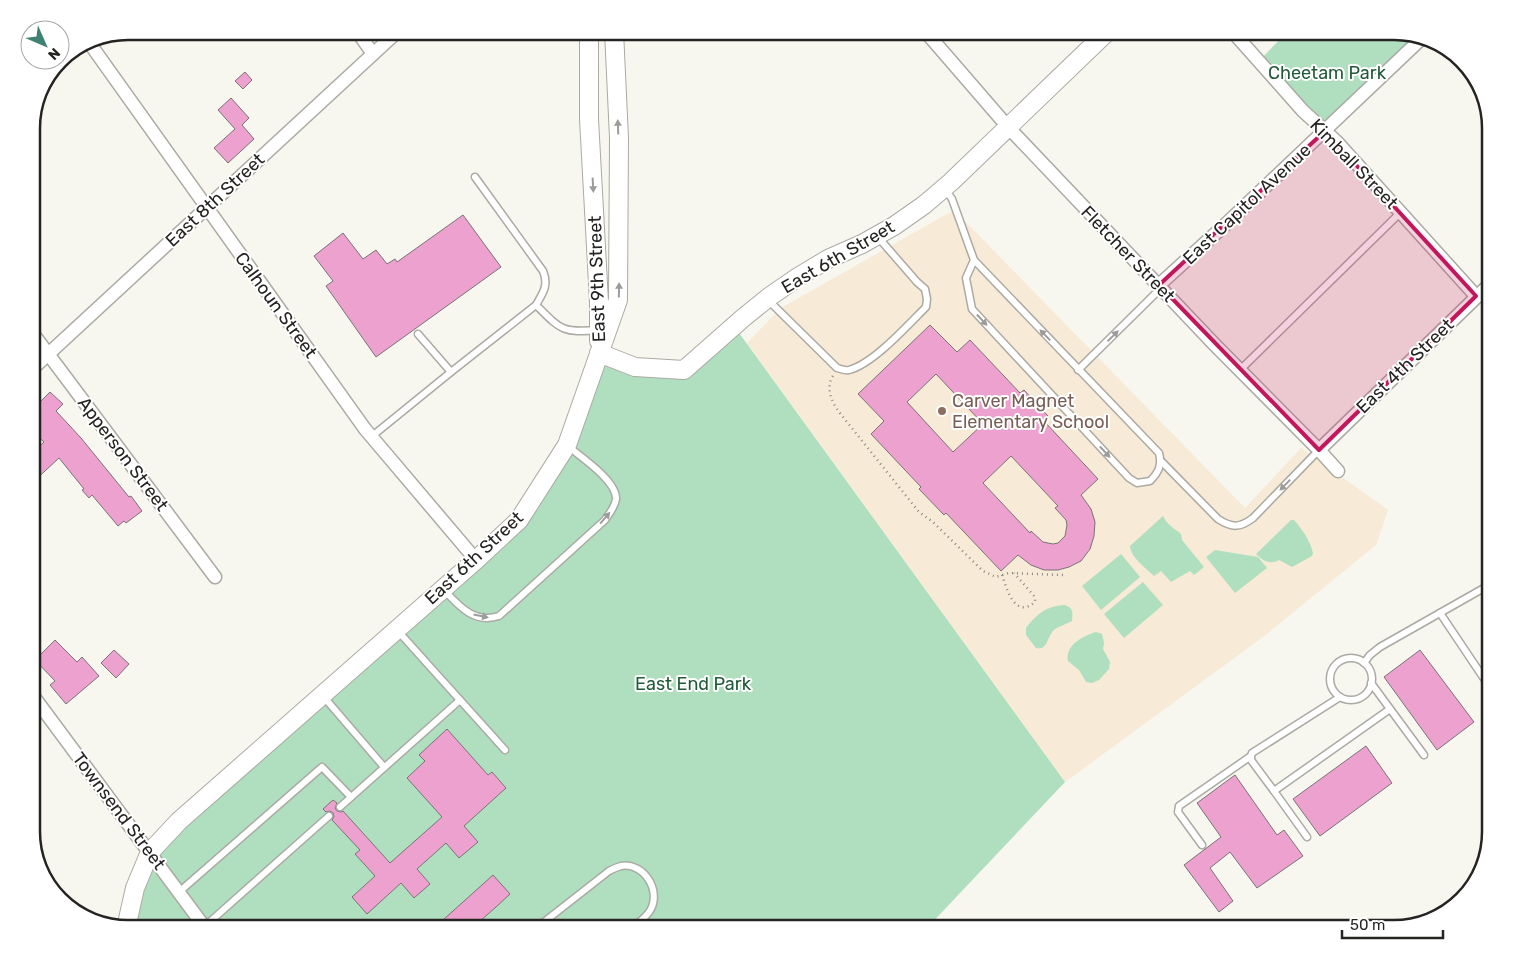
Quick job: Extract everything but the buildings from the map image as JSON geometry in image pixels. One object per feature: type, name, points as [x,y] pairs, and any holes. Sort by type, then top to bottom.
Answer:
[{"type":"main road","name":"East 9th Street","points":[[589,40],[590,119],[599,353]]},
{"type":"main road","name":"East 9th Street","points":[[599,353],[618,300],[618,138],[614,40]]},
{"type":"main road","name":"East 6th Street","points":[[128,920],[134,888],[150,852],[179,820],[476,560],[519,520],[567,445],[599,353],[635,367],[684,370],[767,299],[798,277],[828,259],[877,236],[902,221],[944,188],[1099,40]]},
{"type":"street","points":[[363,40],[373,54]]},
{"type":"street","name":"East 8th Street","points":[[40,362],[388,40]]},
{"type":"street","name":"Fletcher Street","points":[[933,40],[1008,127],[1338,471]]},
{"type":"street","name":"Kimball Street","points":[[1241,40],[1288,95],[1337,142],[1476,296]]},
{"type":"street","name":"East Capitol Avenue","points":[[1160,287],[1417,43]]},
{"type":"street","name":"Calhoun Street","points":[[93,48],[371,437],[476,560]]},
{"type":"street","name":"East 4th Street","points":[[1319,450],[1482,291]]},
{"type":"street","name":"Apperson Street","points":[[40,342],[215,577]]},
{"type":"street","name":"Townsend Street","points":[[40,704],[199,920]]},
{"type":"lane","points":[[371,437],[536,305],[545,290],[546,282],[543,271],[474,177]]},
{"type":"lane","points":[[944,188],[952,199],[974,260],[1160,453],[1160,469],[1150,481],[1137,483],[1129,478],[972,309],[966,278],[974,260]]},
{"type":"lane","points":[[1240,370],[1401,212]]},
{"type":"lane","points":[[767,299],[837,368],[848,370],[865,362],[886,346],[926,307],[927,299],[925,289],[877,236]]},
{"type":"lane","points":[[1078,370],[1160,287]]},
{"type":"lane","points":[[536,305],[556,325],[567,330],[578,332],[599,330]]},
{"type":"lane","points":[[418,334],[451,372]]},
{"type":"lane","points":[[443,589],[459,606],[470,614],[480,618],[499,616],[605,520],[612,510],[616,498],[611,485],[600,472],[567,445]]},
{"type":"lane","points":[[1161,460],[1218,519],[1234,526],[1245,525],[1253,518],[1319,450]]},
{"type":"lane","points":[[1364,663],[1380,647],[1482,589]]},
{"type":"lane","points":[[1440,613],[1482,676]]},
{"type":"lane","points":[[396,629],[505,750]]},
{"type":"lane","points":[[1351,658],[1358,659],[1364,663],[1370,672],[1371,682],[1369,690],[1364,695],[1358,699],[1350,700],[1332,690],[1330,676],[1332,668],[1337,663],[1343,659],[1351,658]]},
{"type":"lane","points":[[1371,682],[1424,755]]},
{"type":"lane","points":[[322,694],[384,768]]},
{"type":"lane","points":[[1202,845],[1178,812],[1179,806],[1252,753],[1340,696]]},
{"type":"lane","points":[[340,807],[460,700]]},
{"type":"lane","points":[[1274,791],[1390,709]]},
{"type":"lane","points":[[1250,756],[1307,837]]},
{"type":"lane","points":[[180,892],[322,767],[351,797]]},
{"type":"lane","points":[[214,920],[329,816]]},
{"type":"lane","points":[[547,920],[610,871],[620,866],[631,867],[641,872],[649,878],[653,888],[654,899],[652,908],[641,920]]},
{"type":"path","points":[[837,368],[829,381],[831,400],[919,512],[933,522],[984,571],[996,577],[1014,573],[1063,575]]},
{"type":"path","points":[[1002,575],[1007,591],[1014,602],[1022,607],[1029,607],[1035,602],[1035,597],[1014,573]]},
{"type":"highlighted area","points":[[1325,131],[1476,296],[1319,450],[1159,285]]},
{"type":"shaded area","points":[[954,210],[1245,508],[1301,448],[1388,510],[1376,545],[1263,637],[1065,782],[747,343],[781,308]]},
{"type":"green space","name":"Cheetam Park","points":[[1279,40],[1394,40],[1418,43],[1325,131],[1259,61]]},
{"type":"green space","name":"East End Park","points":[[734,326],[1065,782],[935,920],[131,920],[150,852],[476,560],[538,490],[599,353],[684,370]]},
{"type":"green space","points":[[1163,516],[1169,525],[1180,533],[1182,540],[1204,567],[1194,575],[1190,571],[1171,582],[1161,571],[1154,576],[1133,555],[1130,546]]},
{"type":"green space","points":[[1291,520],[1294,520],[1306,536],[1312,549],[1312,556],[1292,567],[1279,560],[1267,562],[1261,559],[1256,554]]},
{"type":"green space","points":[[1215,550],[1258,557],[1267,568],[1235,593],[1206,557]]},
{"type":"green space","points":[[1121,554],[1140,577],[1101,610],[1082,586]]},
{"type":"green space","points":[[1143,582],[1163,605],[1124,638],[1104,614]]},
{"type":"green space","points":[[1065,605],[1072,611],[1072,621],[1054,630],[1043,647],[1036,648],[1026,635],[1026,628],[1047,609]]},
{"type":"green space","points":[[1096,632],[1102,634],[1103,649],[1110,662],[1109,669],[1099,680],[1092,683],[1086,682],[1079,670],[1068,661],[1068,655],[1069,650],[1076,642]]},
{"type":"place","name":"Carver Magnet Elementary School","points":[[942,411]]}]
